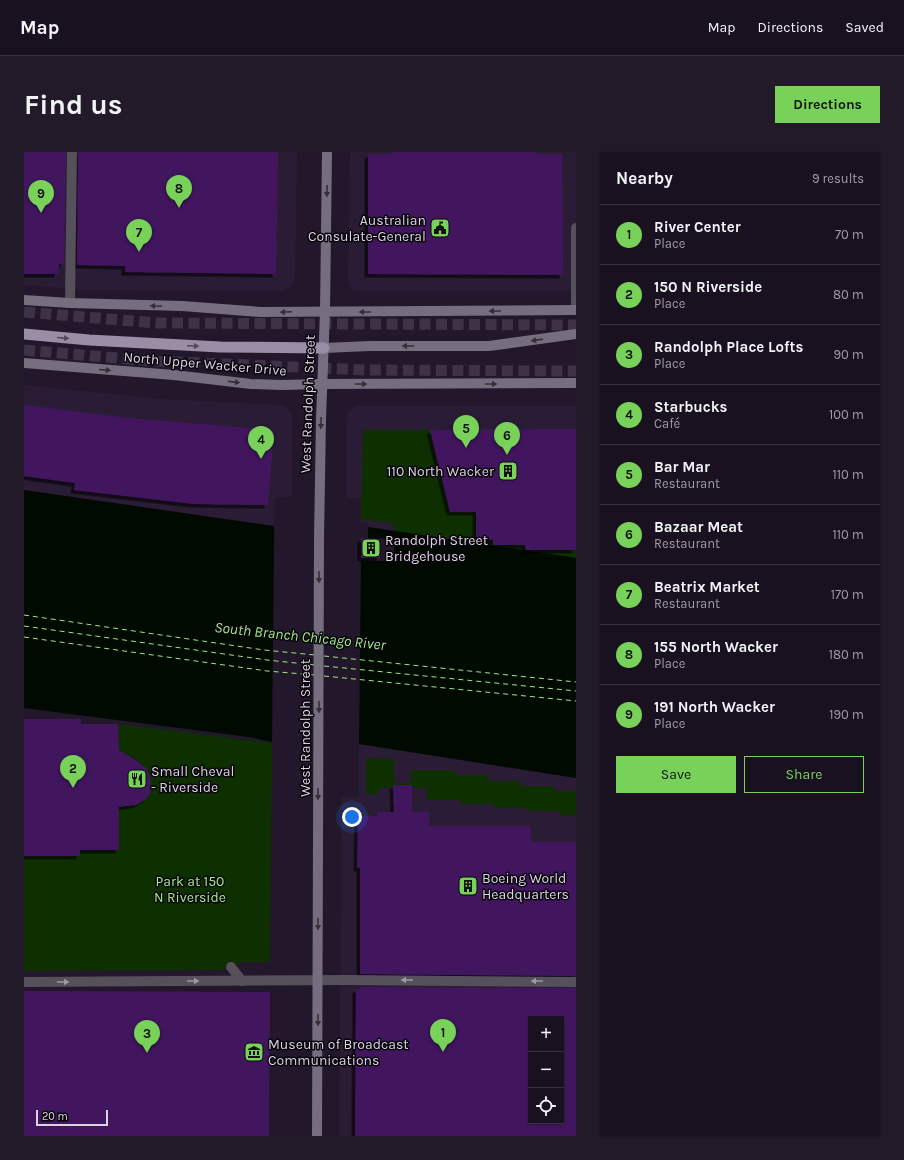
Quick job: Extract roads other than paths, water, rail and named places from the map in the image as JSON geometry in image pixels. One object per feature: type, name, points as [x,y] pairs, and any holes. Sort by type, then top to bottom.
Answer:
[{"type":"highway","points":[[24,334],[89,340],[220,347],[324,348]]},
{"type":"main road","name":"West Randolph Street","points":[[318,1136],[319,538],[328,152]]},
{"type":"main road","points":[[24,300],[70,303],[182,306],[261,312],[576,310]]},
{"type":"main road","points":[[324,348],[370,346],[489,346],[576,334]]},
{"type":"main road","name":"North Upper Wacker Drive","points":[[24,363],[174,375],[251,384],[576,384]]},
{"type":"lane","points":[[70,303],[72,152]]},
{"type":"lane","points":[[576,228],[576,310]]},
{"type":"lane","points":[[231,966],[242,981]]},
{"type":"lane","points":[[24,982],[357,980],[576,982]]},
{"type":"water","name":"South Branch Chicago River","points":[[24,490],[274,526],[275,561],[394,561],[394,539],[368,538],[368,527],[576,558],[576,778],[359,743],[272,742],[249,737],[24,708]]},
{"type":"tunnel","points":[[24,312],[157,323],[576,325]]},
{"type":"tunnel","points":[[24,350],[152,361],[367,370],[576,371]]},
{"type":"place","name":"155 North Wacker","points":[[179,208]]},
{"type":"place","name":"191 North Wacker","points":[[41,213]]},
{"type":"place","name":"Australian Consulate-General","points":[[440,228]]},
{"type":"place","name":"Beatrix Market","points":[[139,252]]},
{"type":"place","name":"Bar Mar","points":[[466,448]]},
{"type":"place","name":"Bazaar Meat","points":[[507,455]]},
{"type":"place","name":"Starbucks","points":[[261,459]]},
{"type":"place","name":"110 North Wacker","points":[[508,471]]},
{"type":"place","name":"Randolph Street Bridgehouse","points":[[371,548]]},
{"type":"place","name":"Small Cheval - Riverside","points":[[137,779]]},
{"type":"place","name":"150 N Riverside","points":[[73,788]]},
{"type":"place","name":"Boeing World Headquarters","points":[[468,886]]},
{"type":"place","name":"Museum of Broadcast Communications","points":[[254,1052]]},
{"type":"place","name":"River Center","points":[[443,1052]]},
{"type":"place","name":"Randolph Place Lofts","points":[[147,1053]]},
{"type":"park label","name":"Park at 150 N Riverside","points":[[190,890]]}]
